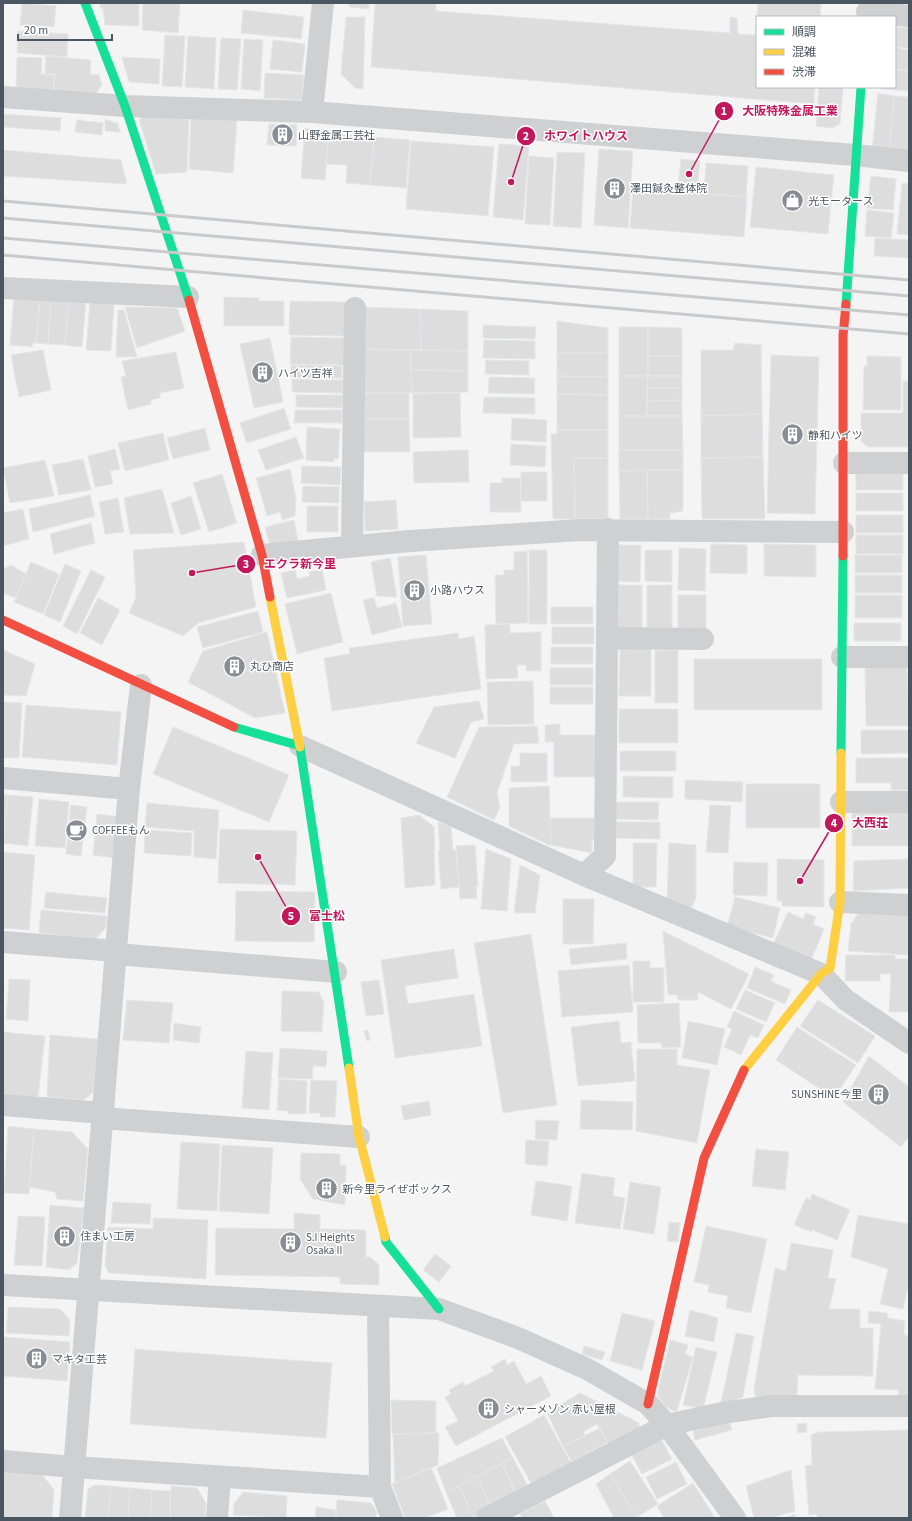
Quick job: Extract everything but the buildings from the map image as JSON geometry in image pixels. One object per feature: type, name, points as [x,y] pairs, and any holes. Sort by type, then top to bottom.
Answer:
[{"type":"street","points":[[85,3],[125,106],[188,297],[262,555],[300,746],[336,972],[359,1137],[386,1242],[439,1309]]},
{"type":"street","points":[[312,112],[323,3]]},
{"type":"street","points":[[867,11],[909,16]]},
{"type":"street","points":[[648,1404],[704,1158],[746,1066],[821,974],[830,968],[840,902],[844,463],[843,336],[851,244],[861,88]]},
{"type":"street","points":[[3,97],[125,106],[312,112],[856,155],[909,161]]},
{"type":"street","points":[[3,288],[188,297]]},
{"type":"street","points":[[352,546],[356,308]]},
{"type":"street","points":[[844,463],[909,463]]},
{"type":"street","points":[[262,555],[352,546],[608,529],[843,532]]},
{"type":"street","points":[[584,875],[606,856],[608,529]]},
{"type":"street","points":[[3,620],[239,729],[300,746],[584,875],[821,974],[846,1000],[909,1044]]},
{"type":"street","points":[[608,638],[703,639]]},
{"type":"street","points":[[842,657],[909,657]]},
{"type":"street","points":[[70,1518],[129,789],[141,684]]},
{"type":"street","points":[[3,778],[129,789]]},
{"type":"street","points":[[841,802],[909,802]]},
{"type":"street","points":[[840,902],[909,905]]},
{"type":"street","points":[[3,942],[336,972]]},
{"type":"street","points":[[3,1105],[103,1116],[359,1137]]},
{"type":"street","points":[[3,1284],[89,1291],[439,1309],[518,1338],[587,1369],[648,1404],[667,1425],[736,1518]]},
{"type":"street","points":[[378,1307],[380,1487],[392,1518]]},
{"type":"street","points":[[487,1518],[667,1425],[722,1413],[772,1406],[909,1406]]},
{"type":"street","points":[[3,1461],[74,1468],[380,1487]]},
{"type":"street","points":[[217,1518],[220,1477]]},
{"type":"railway","points":[[3,201],[909,280]]},
{"type":"railway","points":[[3,218],[909,296]]},
{"type":"railway","points":[[3,238],[909,315]]},
{"type":"railway","points":[[3,255],[909,334]]},
{"type":"traffic: fast","points":[[85,3],[125,106],[189,300]]},
{"type":"traffic: fast","points":[[846,304],[861,88]]},
{"type":"traffic: fast","points":[[841,753],[843,556]]},
{"type":"traffic: fast","points":[[234,727],[300,746]]},
{"type":"traffic: fast","points":[[300,747],[349,1068]]},
{"type":"traffic: fast","points":[[385,1237],[386,1242],[439,1309]]},
{"type":"traffic: slow","points":[[270,597],[300,747]]},
{"type":"traffic: slow","points":[[744,1070],[821,974],[830,968],[840,902],[841,753]]},
{"type":"traffic: slow","points":[[349,1068],[359,1137],[385,1237]]},
{"type":"traffic: jam","points":[[189,300],[262,555],[270,597]]},
{"type":"traffic: jam","points":[[843,556],[843,336],[846,304]]},
{"type":"traffic: jam","points":[[3,620],[234,727]]},
{"type":"traffic: jam","points":[[648,1404],[704,1158],[744,1070]]},
{"type":"place","name":"山野金属工芸社","points":[[282,135]]},
{"type":"place","name":"大阪特殊金属工業","points":[[689,174]]},
{"type":"place","name":"ホワイトハウス","points":[[511,182]]},
{"type":"place","name":"澤田鍼灸整体院","points":[[614,188]]},
{"type":"place","name":"光モータース","points":[[792,201]]},
{"type":"place","name":"ハイツ吉祥","points":[[262,373]]},
{"type":"place","name":"静和ハイツ","points":[[793,435]]},
{"type":"place","name":"エクラ新今里","points":[[192,573]]},
{"type":"place","name":"小路ハウス","points":[[415,590]]},
{"type":"place","name":"丸ひ商店","points":[[235,666]]},
{"type":"place","name":"COFFEEもん","points":[[76,830]]},
{"type":"place","name":"富士松","points":[[258,857]]},
{"type":"place","name":"大西荘","points":[[800,881]]},
{"type":"place","name":"SUNSHINE今里","points":[[878,1094]]},
{"type":"place","name":"新今里ライぜボックス","points":[[326,1189]]},
{"type":"place","name":"住まい工房","points":[[64,1236]]},
{"type":"place","name":"S.I Heights Osaka II","points":[[291,1243]]},
{"type":"place","name":"マキタ工芸","points":[[36,1359]]},
{"type":"place","name":"シャーメゾン 赤い屋根","points":[[489,1409]]}]
